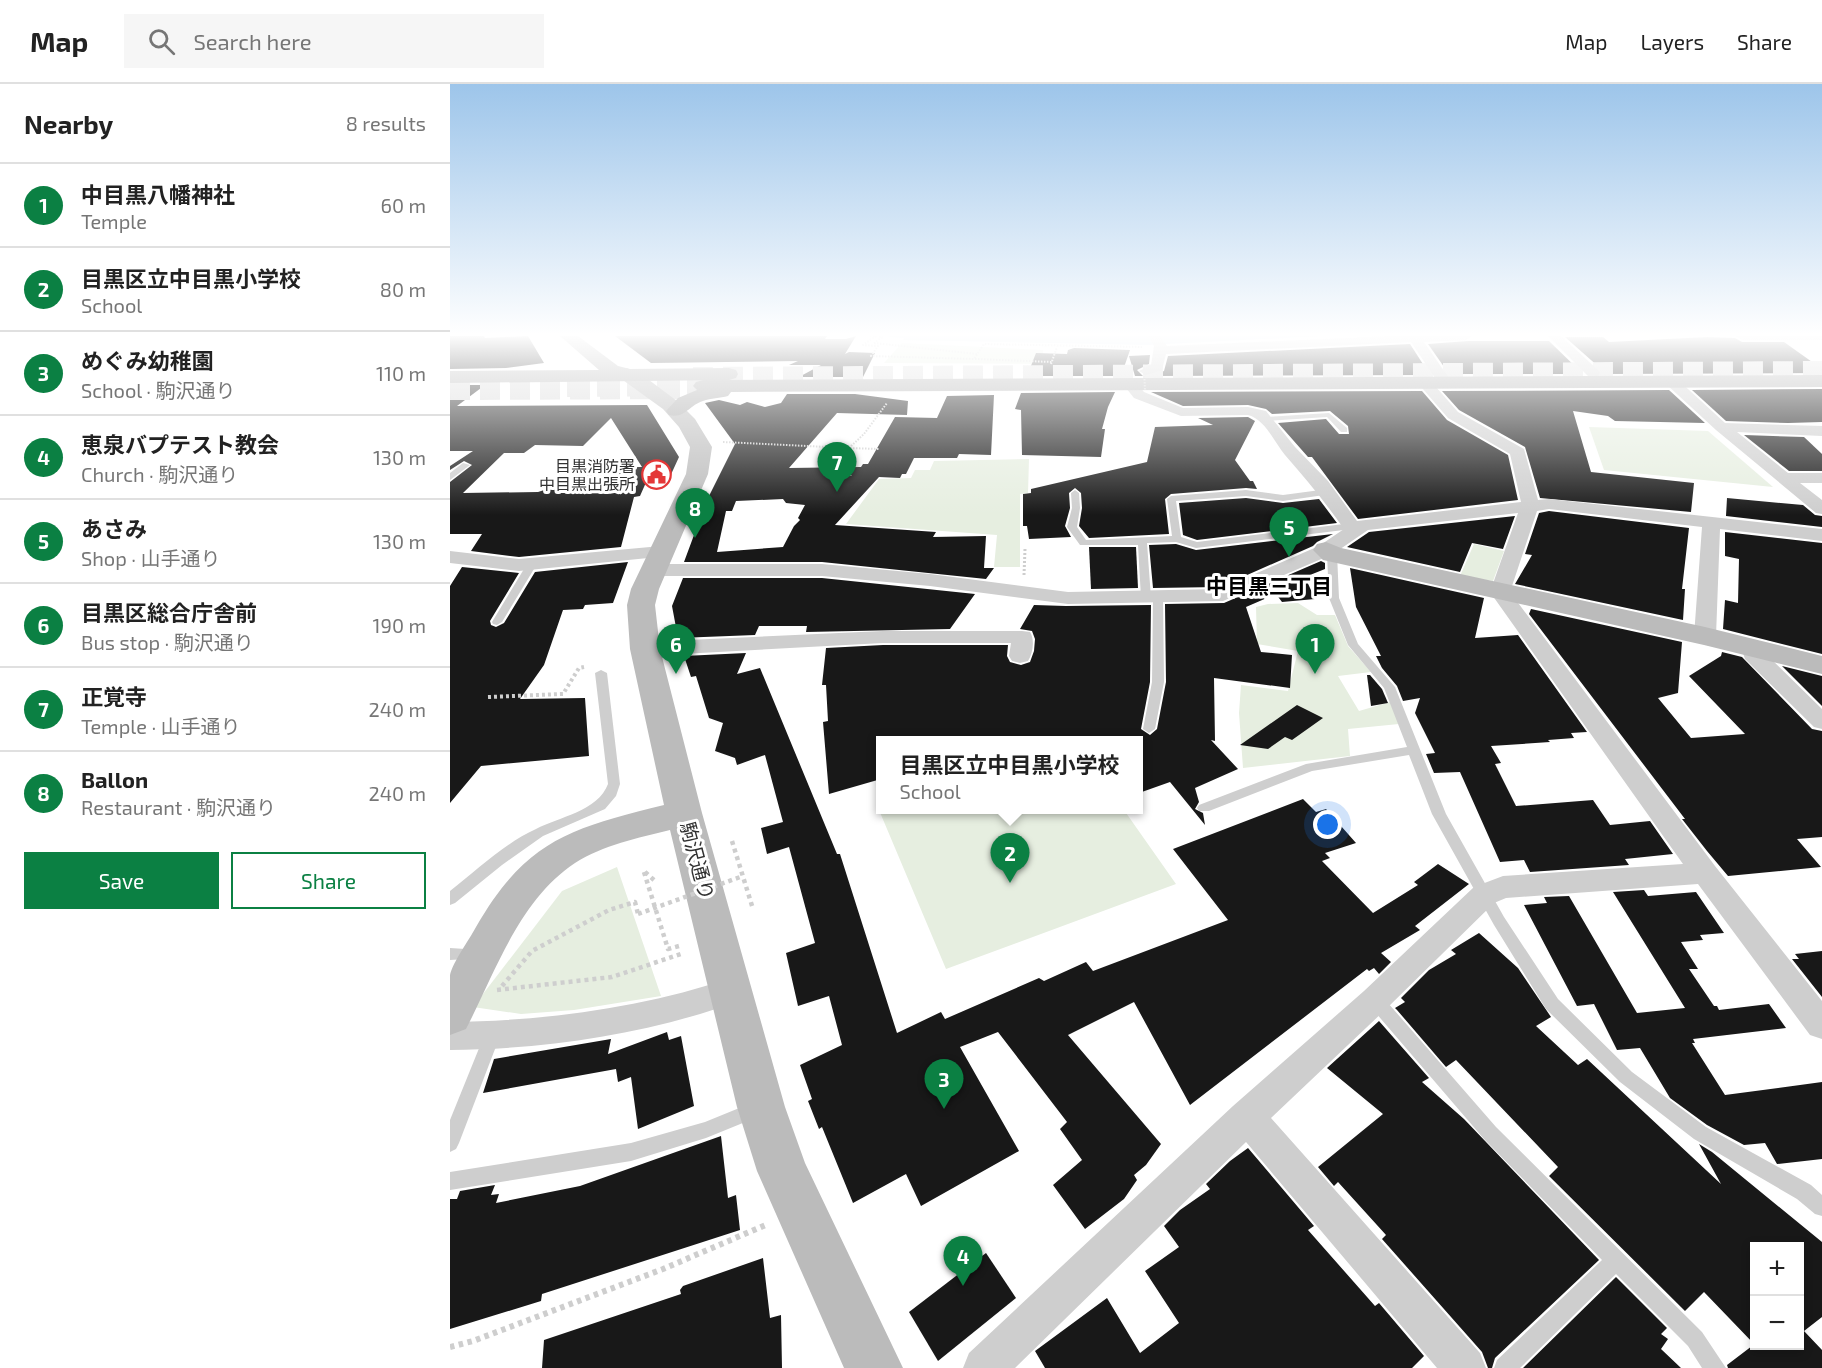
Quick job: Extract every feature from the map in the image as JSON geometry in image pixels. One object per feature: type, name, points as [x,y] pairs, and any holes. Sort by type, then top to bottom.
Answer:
[{"type":"main road","name":"駒沢通り","points":[[659,396],[676,411],[701,447],[697,474],[645,589],[641,605],[645,649],[684,813],[761,1107],[782,1171],[873,1368]]},
{"type":"main road","points":[[676,411],[685,401],[695,396]]},
{"type":"main road","points":[[1329,552],[1705,636],[1822,665]]},
{"type":"main road","points":[[469,981],[504,917],[527,883],[549,862],[585,842],[684,813]]},
{"type":"street","points":[[1141,396],[1180,411],[1194,413],[1248,411],[1261,414],[1267,418],[1289,450],[1328,492],[1353,528]]},
{"type":"street","points":[[1444,396],[1453,415],[1516,449],[1530,505],[1500,592],[1705,873],[1822,1025]]},
{"type":"street","points":[[1687,396],[1721,427],[1822,509]]},
{"type":"street","points":[[1721,427],[1822,431]]},
{"type":"street","points":[[1784,478],[1822,478]]},
{"type":"street","points":[[450,557],[519,565],[658,561],[822,570],[930,580],[1068,598],[1152,598],[1222,595],[1329,552],[1353,528],[1364,525],[1530,505],[1583,507],[1711,524],[1822,535]]},
{"type":"street","points":[[1705,636],[1711,524]]},
{"type":"street","points":[[645,649],[883,637],[1022,637],[1020,656]]},
{"type":"street","points":[[1752,647],[1754,654],[1822,722]]},
{"type":"street","points":[[984,1368],[1484,895],[1503,887],[1705,873]]},
{"type":"street","points":[[450,1036],[492,1036],[621,1020],[697,1004],[731,991]]},
{"type":"street","points":[[1246,1118],[1268,1137],[1465,1368]]},
{"type":"lane","points":[[1267,418],[1329,415],[1344,430]]},
{"type":"lane","points":[[450,464],[466,465],[450,477]]},
{"type":"lane","points":[[1177,539],[1171,499],[1246,493],[1284,498],[1328,492]]},
{"type":"lane","points":[[1075,493],[1076,508],[1072,527],[1083,543],[1177,539],[1196,545],[1353,528]]},
{"type":"lane","points":[[1142,542],[1152,598],[1158,682],[1149,729]]},
{"type":"lane","points":[[1329,552],[1334,598],[1353,645],[1389,687],[1439,814],[1484,895],[1552,1004],[1626,1077],[1700,1133],[1804,1192],[1822,1207]]},
{"type":"lane","points":[[497,622],[532,564]]},
{"type":"lane","points":[[450,899],[497,861],[538,833],[600,806],[607,800],[614,784],[596,670]]},
{"type":"lane","points":[[1204,808],[1310,767],[1414,750]]},
{"type":"lane","points":[[1375,1000],[1490,1133],[1695,1339],[1714,1368]]},
{"type":"lane","points":[[450,1143],[492,1036]]},
{"type":"lane","points":[[450,1181],[631,1152],[706,1130],[761,1107]]},
{"type":"lane","points":[[1505,1368],[1616,1260]]},
{"type":"path","points":[[850,476],[849,448],[864,434],[887,403]]},
{"type":"path","points":[[723,442],[879,449]]},
{"type":"path","points":[[488,697],[562,694],[579,668],[596,670]]},
{"type":"path","points":[[732,841],[753,909]]},
{"type":"path","points":[[654,880],[644,872],[668,949],[679,946]]},
{"type":"path","points":[[469,981],[609,910],[635,902],[638,914],[743,876]]},
{"type":"path","points":[[469,981],[537,987],[612,977],[681,954]]},
{"type":"path","points":[[450,1347],[473,1341],[663,1269],[800,1211]]},
{"type":"shaded area","points":[[1589,427],[1708,431],[1773,487],[1604,470]]},
{"type":"shaded area","points":[[1029,459],[1028,493],[1020,494],[1020,567],[994,567],[997,535],[846,524],[879,479],[911,478],[915,470],[930,470],[934,461]]},
{"type":"shaded area","points":[[1474,544],[1504,551],[1493,581],[1460,576]]},
{"type":"shaded area","points":[[1298,603],[1317,615],[1335,615],[1348,646],[1371,672],[1338,676],[1359,711],[1390,702],[1399,724],[1348,729],[1350,756],[1243,768],[1239,713],[1241,685],[1288,691],[1298,651],[1257,644],[1256,607],[1268,604]]},
{"type":"shaded area","points":[[881,814],[1127,814],[1176,884],[946,969]]},
{"type":"shaded area","points":[[617,867],[661,996],[574,1010],[521,1014],[473,1007],[562,891]]},
{"type":"building","points":[[450,396],[470,396],[457,406],[647,405],[679,457],[668,481],[651,482],[648,478],[640,496],[634,497],[621,547],[519,557],[471,551],[482,534],[450,534],[450,482],[472,465],[464,461],[450,470],[450,466],[473,451],[450,451]],"holes":[[[611,418],[642,467],[583,467],[569,482],[538,492],[463,493],[504,453],[524,453],[535,445],[583,446]]]},
{"type":"building","points":[[786,396],[870,396],[908,401],[907,415],[837,413],[789,468],[861,467],[863,464],[868,464],[895,417],[937,418],[947,396],[994,396],[991,455],[959,454],[957,458],[914,458],[906,474],[902,474],[900,478],[879,477],[835,525],[936,532],[933,537],[986,536],[984,568],[994,568],[986,579],[822,562],[684,562],[707,500],[735,444],[705,403],[719,400],[740,405],[747,402],[765,407],[781,403]],"holes":[[[783,499],[786,503],[805,505],[798,518],[800,520],[794,526],[783,547],[717,552],[726,511],[732,511],[736,501]]]},
{"type":"building","points":[[1020,396],[1113,396],[1102,429],[1105,429],[1101,457],[1022,455],[1021,410],[1015,409]]},
{"type":"building","points":[[1160,396],[1426,396],[1447,420],[1508,455],[1518,500],[1358,519],[1312,457],[1308,457],[1278,423],[1326,419],[1339,434],[1349,434],[1348,426],[1330,411],[1272,414],[1266,409],[1248,405],[1183,406]]},
{"type":"building","points":[[1446,396],[1675,396],[1705,423],[1615,421],[1608,416],[1573,411],[1591,472],[1694,483],[1691,512],[1540,498],[1525,447],[1459,410]]},
{"type":"building","points":[[1698,396],[1822,396],[1822,422],[1726,421]]},
{"type":"building","points":[[1248,417],[1255,421],[1235,460],[1257,489],[1171,494],[1165,499],[1169,534],[1089,538],[1079,526],[1082,508],[1081,493],[1075,488],[1069,493],[1070,508],[1065,526],[1071,537],[1029,539],[1027,526],[1023,526],[1023,494],[1031,493],[1031,489],[1147,462],[1155,427],[1213,425],[1198,418]]},
{"type":"building","points":[[1744,435],[1804,437],[1822,454],[1822,471],[1789,471]]},
{"type":"building","points":[[1246,498],[1283,503],[1319,499],[1337,523],[1197,540],[1183,535],[1179,503]]},
{"type":"building","points":[[1727,498],[1803,505],[1815,515],[1822,516],[1822,527],[1726,516]]},
{"type":"building","points":[[1549,511],[1689,528],[1682,589],[1685,589],[1683,620],[1515,584],[1532,555],[1525,554],[1539,513]]},
{"type":"building","points":[[1515,516],[1503,549],[1472,543],[1460,572],[1347,547],[1369,532]]},
{"type":"building","points":[[1725,532],[1822,543],[1822,654],[1723,629],[1725,600],[1738,603],[1739,559],[1725,556]]},
{"type":"building","points":[[1333,534],[1313,546],[1220,587],[1153,588],[1149,545],[1176,544],[1196,550]]},
{"type":"building","points":[[1089,547],[1136,547],[1138,588],[1091,589]]},
{"type":"building","points":[[1321,561],[1325,563],[1325,569],[1305,577],[1315,599],[1282,602],[1276,594],[1246,607],[1261,652],[1292,655],[1290,688],[1214,678],[1215,741],[1211,740],[1238,769],[1195,788],[1199,802],[1195,809],[1203,813],[1205,825],[1170,782],[1143,792],[1143,736],[876,736],[876,780],[829,794],[823,722],[828,721],[826,685],[822,685],[826,648],[883,645],[1008,645],[1007,656],[1010,662],[1021,665],[1030,662],[1034,651],[1035,639],[1032,631],[1020,629],[1034,605],[1151,605],[1150,682],[1141,729],[1150,735],[1157,729],[1166,682],[1165,604],[1224,603]]},
{"type":"building","points":[[628,562],[613,603],[585,605],[583,609],[563,610],[544,665],[520,699],[585,698],[589,756],[481,766],[450,803],[450,586],[462,567],[519,573],[490,621],[491,625],[496,627],[504,623],[535,572]]},
{"type":"building","points":[[1350,568],[1484,598],[1475,638],[1518,635],[1587,732],[1571,733],[1574,738],[1548,740],[1550,742],[1491,746],[1501,763],[1495,764],[1516,806],[1593,800],[1610,825],[1650,821],[1673,854],[1625,859],[1629,865],[1530,872],[1524,860],[1500,862],[1460,772],[1434,773],[1426,754],[1435,753],[1415,713],[1420,698],[1403,701],[1397,686],[1382,668],[1376,656],[1381,656],[1356,607]]},
{"type":"building","points":[[683,578],[822,578],[975,594],[950,629],[806,632],[807,626],[759,626],[755,635],[678,638],[672,606]]},
{"type":"building","points":[[1531,609],[1682,642],[1678,693],[1658,698],[1691,738],[1745,734],[1689,676],[1721,656],[1722,652],[1742,657],[1812,729],[1822,731],[1822,837],[1797,839],[1821,867],[1728,876],[1682,819],[1685,819],[1529,614]]},
{"type":"building","points":[[746,653],[737,674],[760,668],[837,854],[840,854],[897,1033],[941,1012],[945,1019],[1039,978],[1044,981],[1086,962],[1093,971],[1228,920],[1173,849],[1303,799],[1316,812],[1326,809],[1356,843],[1325,853],[1330,858],[1322,861],[1373,913],[1418,885],[1414,882],[1438,864],[1469,884],[1415,926],[1420,930],[1381,953],[1391,962],[1379,974],[1374,968],[1369,971],[1367,969],[1190,1105],[1134,1002],[1068,1035],[1161,1144],[1146,1165],[1134,1175],[1137,1180],[1124,1199],[1085,1229],[1053,1185],[1082,1160],[1060,1129],[1067,1122],[998,1032],[960,1047],[1019,1151],[921,1206],[906,1174],[853,1203],[822,1127],[819,1129],[808,1101],[812,1099],[800,1065],[842,1045],[829,996],[798,1006],[786,953],[815,943],[789,847],[767,854],[761,828],[783,822],[765,755],[737,765],[735,758],[715,751],[723,723],[709,718],[696,676],[691,677],[684,656]]},
{"type":"building","points":[[1782,666],[1822,676],[1822,706]]},
{"type":"building","points":[[1367,675],[1370,675],[1382,689],[1388,703],[1371,706]]},
{"type":"building","points":[[1297,705],[1323,718],[1292,740],[1285,737],[1268,749],[1240,745]]},
{"type":"building","points":[[1644,890],[1648,896],[1696,892],[1724,933],[1700,935],[1703,940],[1681,942],[1698,969],[1689,969],[1719,1010],[1769,1004],[1786,1028],[1693,1039],[1695,1043],[1692,1043],[1725,1095],[1822,1082],[1822,1159],[1777,1164],[1765,1143],[1744,1145],[1707,1125],[1670,1098],[1640,1048],[1617,1050],[1594,1004],[1577,1006],[1524,905],[1547,903],[1544,897],[1569,896],[1637,1013],[1685,1008],[1613,892]]},
{"type":"building","points":[[1479,933],[1518,968],[1551,1017],[1536,1026],[1578,1065],[1587,1059],[1721,1184],[1699,1144],[1712,1152],[1822,1242],[1822,1317],[1804,1331],[1804,1242],[1750,1242],[1750,1340],[1704,1292],[1685,1311],[1549,1176],[1558,1167],[1456,1060],[1446,1067],[1395,1008],[1405,1002],[1401,998],[1429,970],[1456,954],[1451,950]]},
{"type":"building","points":[[1822,951],[1822,997],[1792,959],[1799,959],[1795,954]]},
{"type":"building","points":[[1379,1021],[1429,1078],[1422,1082],[1464,1119],[1599,1260],[1495,1358],[1492,1368],[1488,1368],[1482,1352],[1382,1239],[1386,1235],[1338,1182],[1334,1186],[1318,1167],[1383,1114],[1327,1068]]},
{"type":"building","points":[[667,1032],[669,1040],[681,1036],[694,1106],[638,1129],[631,1077],[618,1082],[616,1069],[483,1093],[494,1059],[611,1039],[608,1054]]},
{"type":"building","points":[[721,1136],[728,1198],[736,1195],[740,1230],[542,1294],[541,1301],[450,1329],[450,1199],[457,1199],[460,1191],[495,1185],[491,1195],[499,1194],[496,1203],[580,1186]]},
{"type":"building","points":[[1248,1148],[1314,1226],[1308,1230],[1375,1306],[1379,1303],[1424,1356],[1412,1368],[1045,1368],[1035,1351],[1107,1298],[1140,1353],[1179,1323],[1145,1271],[1179,1247],[1164,1226],[1180,1210],[1210,1189],[1206,1184],[1230,1161]]},
{"type":"building","points":[[986,1253],[1016,1298],[938,1361],[909,1312]]},
{"type":"building","points":[[763,1258],[770,1318],[781,1315],[782,1368],[542,1368],[544,1340],[681,1294],[680,1290],[683,1286]]},
{"type":"building","points":[[1616,1277],[1667,1328],[1661,1334],[1668,1339],[1661,1349],[1681,1368],[1523,1368]]},
{"type":"building","points":[[1804,1331],[1822,1350],[1822,1368],[1728,1368],[1727,1365],[1750,1348],[1750,1350],[1804,1350]]},
{"type":"place","name":"目黒消防署 中目黒出張所","points":[[656,475]]},
{"type":"place","name":"正覚寺","points":[[837,492]]},
{"type":"place","name":"Ballon","points":[[695,538]]},
{"type":"place","name":"あさみ","points":[[1289,557]]},
{"type":"place","name":"目黒区総合庁舎前","points":[[676,674]]},
{"type":"place","name":"中目黒八幡神社","points":[[1315,674]]},
{"type":"place","name":"目黒区立中目黒小学校","points":[[1010,883]]},
{"type":"place","name":"めぐみ幼稚園","points":[[944,1109]]},
{"type":"place","name":"恵泉バプテスト教会","points":[[963,1286]]},
{"type":"district","name":"中目黒三丁目","points":[[1269,587]]}]
